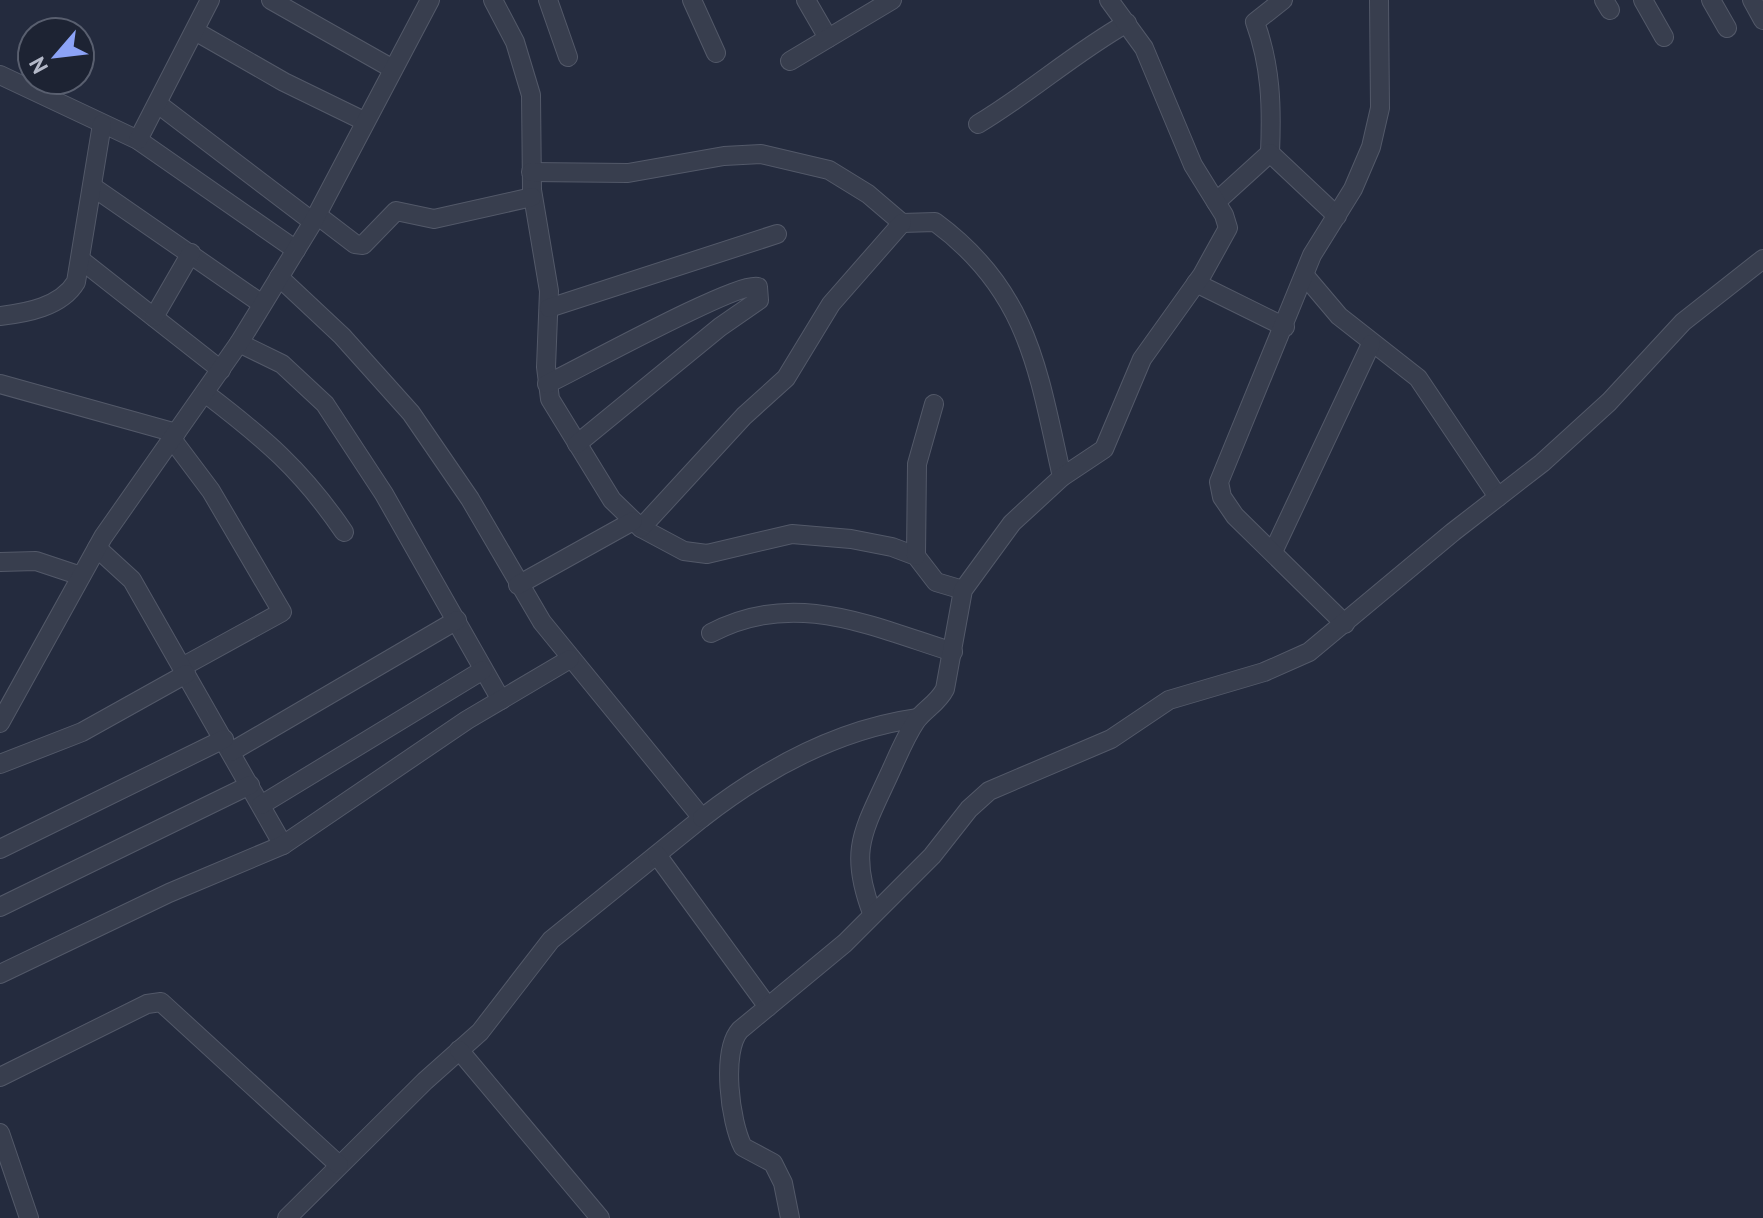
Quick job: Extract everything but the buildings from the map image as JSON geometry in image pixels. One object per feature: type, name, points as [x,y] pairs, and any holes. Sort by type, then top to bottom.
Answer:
[{"type":"street","points":[[138,140],[210,0]]},
{"type":"street","points":[[271,0],[393,69]]},
{"type":"street","points":[[0,723],[97,548],[221,370],[296,250],[430,0]]},
{"type":"street","points":[[493,0],[515,42],[531,95],[532,197],[549,308],[547,384],[559,417],[612,500],[637,524],[670,545],[696,553],[792,534],[851,539],[892,547],[916,556],[936,582],[963,590]]},
{"type":"street","points":[[548,0],[568,57]]},
{"type":"street","points":[[692,0],[716,53]]},
{"type":"street","points":[[806,0],[828,38]]},
{"type":"street","points":[[790,61],[892,0]]},
{"type":"street","points":[[872,913],[861,885],[859,841],[903,742],[918,718],[941,697],[953,652],[963,590],[1012,523],[1062,477],[1099,454],[1107,444],[1111,427],[1142,359],[1196,283],[1228,228],[1193,165],[1158,78],[1127,23],[1109,0]]},
{"type":"street","points":[[1216,202],[1270,153],[1273,103],[1263,43],[1255,22],[1283,0]]},
{"type":"street","points":[[1345,624],[1235,516],[1222,497],[1219,482],[1320,240],[1353,189],[1378,124],[1382,57],[1379,0]]},
{"type":"street","points":[[1643,0],[1664,37]]},
{"type":"street","points":[[1711,0],[1727,28]]},
{"type":"street","points":[[1752,0],[1763,20]]},
{"type":"street","points":[[978,124],[1032,91],[1081,49],[1127,23]]},
{"type":"street","points":[[195,31],[284,82],[364,121]]},
{"type":"street","points":[[0,75],[138,140],[296,250]]},
{"type":"street","points":[[158,104],[315,218],[359,245],[368,241],[396,211],[434,219],[532,197]]},
{"type":"street","points":[[0,316],[48,305],[66,294],[76,282],[102,124]]},
{"type":"street","points":[[1270,153],[1337,216]]},
{"type":"street","points":[[531,172],[628,173],[724,156],[761,154],[829,170],[868,194],[902,223],[935,222],[950,233],[1007,296],[1021,320],[1032,351],[1062,477]]},
{"type":"street","points":[[93,187],[262,304]]},
{"type":"street","points":[[518,585],[637,524],[786,378],[831,304],[902,223]]},
{"type":"street","points":[[549,308],[777,234]]},
{"type":"street","points":[[154,317],[191,253]]},
{"type":"street","points":[[790,1218],[783,1183],[773,1163],[750,1152],[740,1141],[728,1059],[733,1037],[819,967],[932,856],[969,809],[997,786],[1095,747],[1169,700],[1264,672],[1295,659],[1345,624],[1542,463],[1609,402],[1683,322],[1763,259]]},
{"type":"street","points":[[81,260],[221,370]]},
{"type":"street","points":[[279,277],[342,336],[411,413],[470,499],[518,585],[570,659],[702,818]]},
{"type":"street","points":[[1306,277],[1339,316],[1418,378],[1498,497]]},
{"type":"street","points":[[1196,283],[1285,327]]},
{"type":"street","points":[[547,384],[702,305],[748,286],[758,287],[759,300],[720,327],[577,444]]},
{"type":"street","points":[[239,343],[282,364],[325,404],[384,494],[501,700]]},
{"type":"street","points":[[1273,552],[1371,344]]},
{"type":"street","points":[[0,384],[174,436],[211,491],[282,612],[82,732],[41,751],[0,764]]},
{"type":"street","points":[[205,393],[282,454],[318,494],[344,532]]},
{"type":"street","points":[[916,556],[917,464],[934,404]]},
{"type":"street","points":[[97,548],[132,580],[283,845]]},
{"type":"street","points":[[0,562],[36,561],[81,576]]},
{"type":"street","points":[[711,633],[757,613],[796,611],[861,623],[953,652]]},
{"type":"street","points":[[0,849],[228,746],[457,620]]},
{"type":"street","points":[[0,974],[169,893],[283,845],[501,700],[570,659]]},
{"type":"street","points":[[261,805],[483,670]]},
{"type":"street","points":[[287,1218],[492,1018],[551,940],[702,818],[747,783],[787,760],[883,725],[918,718]]},
{"type":"street","points":[[0,907],[250,785]]},
{"type":"street","points":[[657,855],[768,1007]]},
{"type":"street","points":[[0,1077],[147,1004],[161,1002],[339,1165]]},
{"type":"street","points":[[459,1050],[600,1218]]},
{"type":"street","points":[[0,1133],[29,1218]]}]
